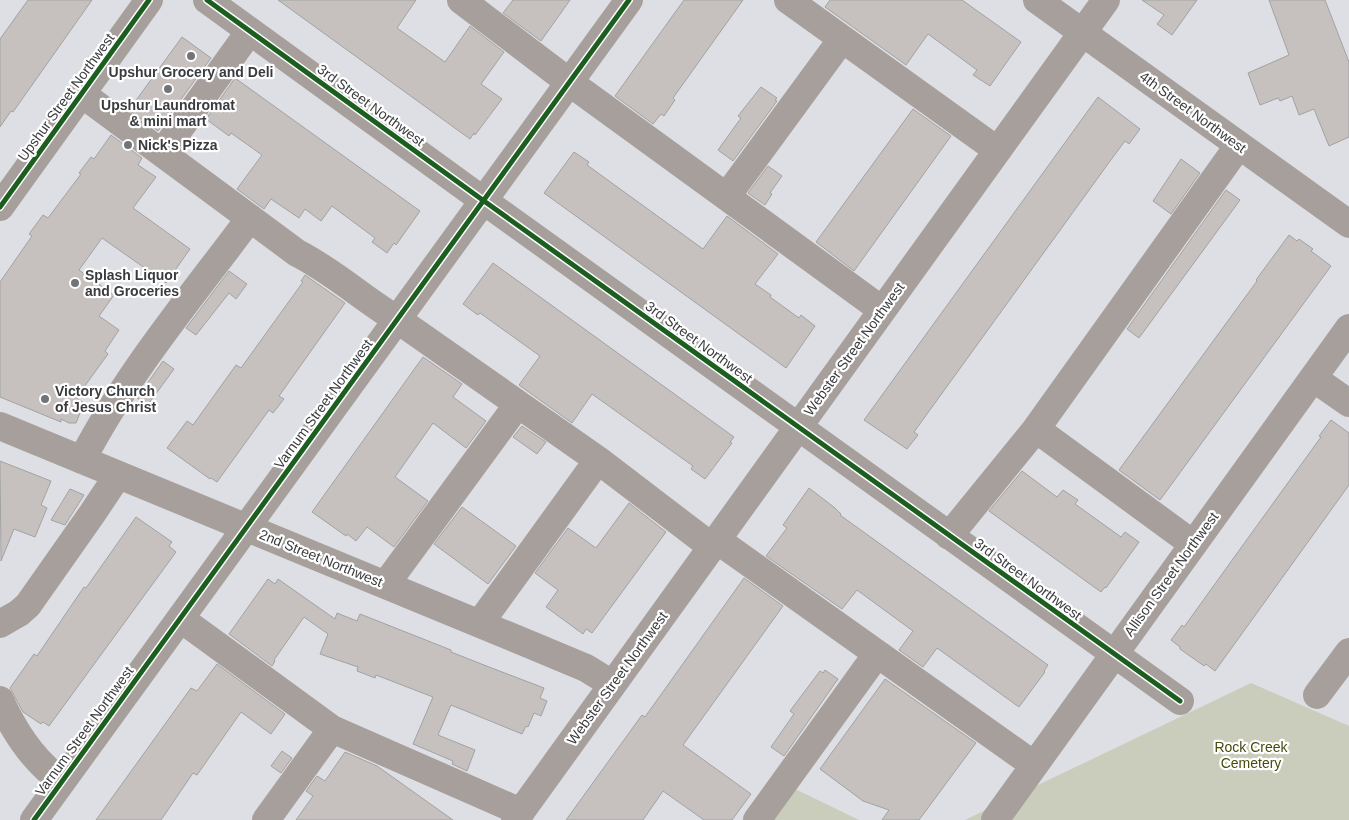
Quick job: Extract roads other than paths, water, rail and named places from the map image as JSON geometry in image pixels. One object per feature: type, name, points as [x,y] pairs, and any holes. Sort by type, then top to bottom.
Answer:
[{"type":"street","name":"Upshur Street Northwest","points":[[0,207],[149,0]]},
{"type":"street","name":"3rd Street Northwest","points":[[207,0],[1180,701]]},
{"type":"street","points":[[461,0],[882,310]]},
{"type":"street","name":"Varnum Street Northwest","points":[[34,820],[629,0]]},
{"type":"street","points":[[788,0],[997,150]]},
{"type":"street","name":"4th Street Northwest","points":[[1037,0],[1349,224]]},
{"type":"street","name":"Webster Street Northwest","points":[[518,816],[1106,0]]},
{"type":"street","points":[[162,153],[250,31]]},
{"type":"street","points":[[727,196],[842,39]]},
{"type":"street","points":[[82,94],[297,254],[315,262],[375,306],[398,320],[714,543],[877,654],[1034,765]]},
{"type":"street","points":[[949,536],[1036,430],[1239,145]]},
{"type":"street","points":[[82,460],[98,428],[142,362],[250,218]]},
{"type":"street","name":"Allison Street Northwest","points":[[995,820],[1349,328]]},
{"type":"street","points":[[1313,378],[1349,403]]},
{"type":"street","points":[[386,584],[518,404]]},
{"type":"street","name":"2nd Street Northwest","points":[[0,426],[480,623],[586,668],[612,684]]},
{"type":"street","points":[[1036,430],[1193,544]]},
{"type":"street","points":[[480,623],[598,460]]},
{"type":"street","points":[[0,624],[19,613],[28,605],[118,474]]},
{"type":"street","points":[[181,618],[332,730],[518,816]]},
{"type":"street","points":[[1317,695],[1349,652]]},
{"type":"street","points":[[757,820],[877,654]]},
{"type":"street","points":[[0,700],[7,715],[29,749],[44,768],[62,781]]},
{"type":"street","points":[[266,820],[332,730]]},
{"type":"place","name":"Upshur Grocery and Deli","points":[[191,56]]},
{"type":"place","name":"Upshur Laundromat & mini mart","points":[[168,89]]},
{"type":"place","name":"Nick's Pizza","points":[[128,145]]},
{"type":"place","name":"Splash Liquor and Groceries","points":[[75,283]]},
{"type":"place","name":"Victory Church of Jesus Christ","points":[[45,399]]},
{"type":"park label","name":"Rock Creek Cemetery","points":[[1251,756]]}]
